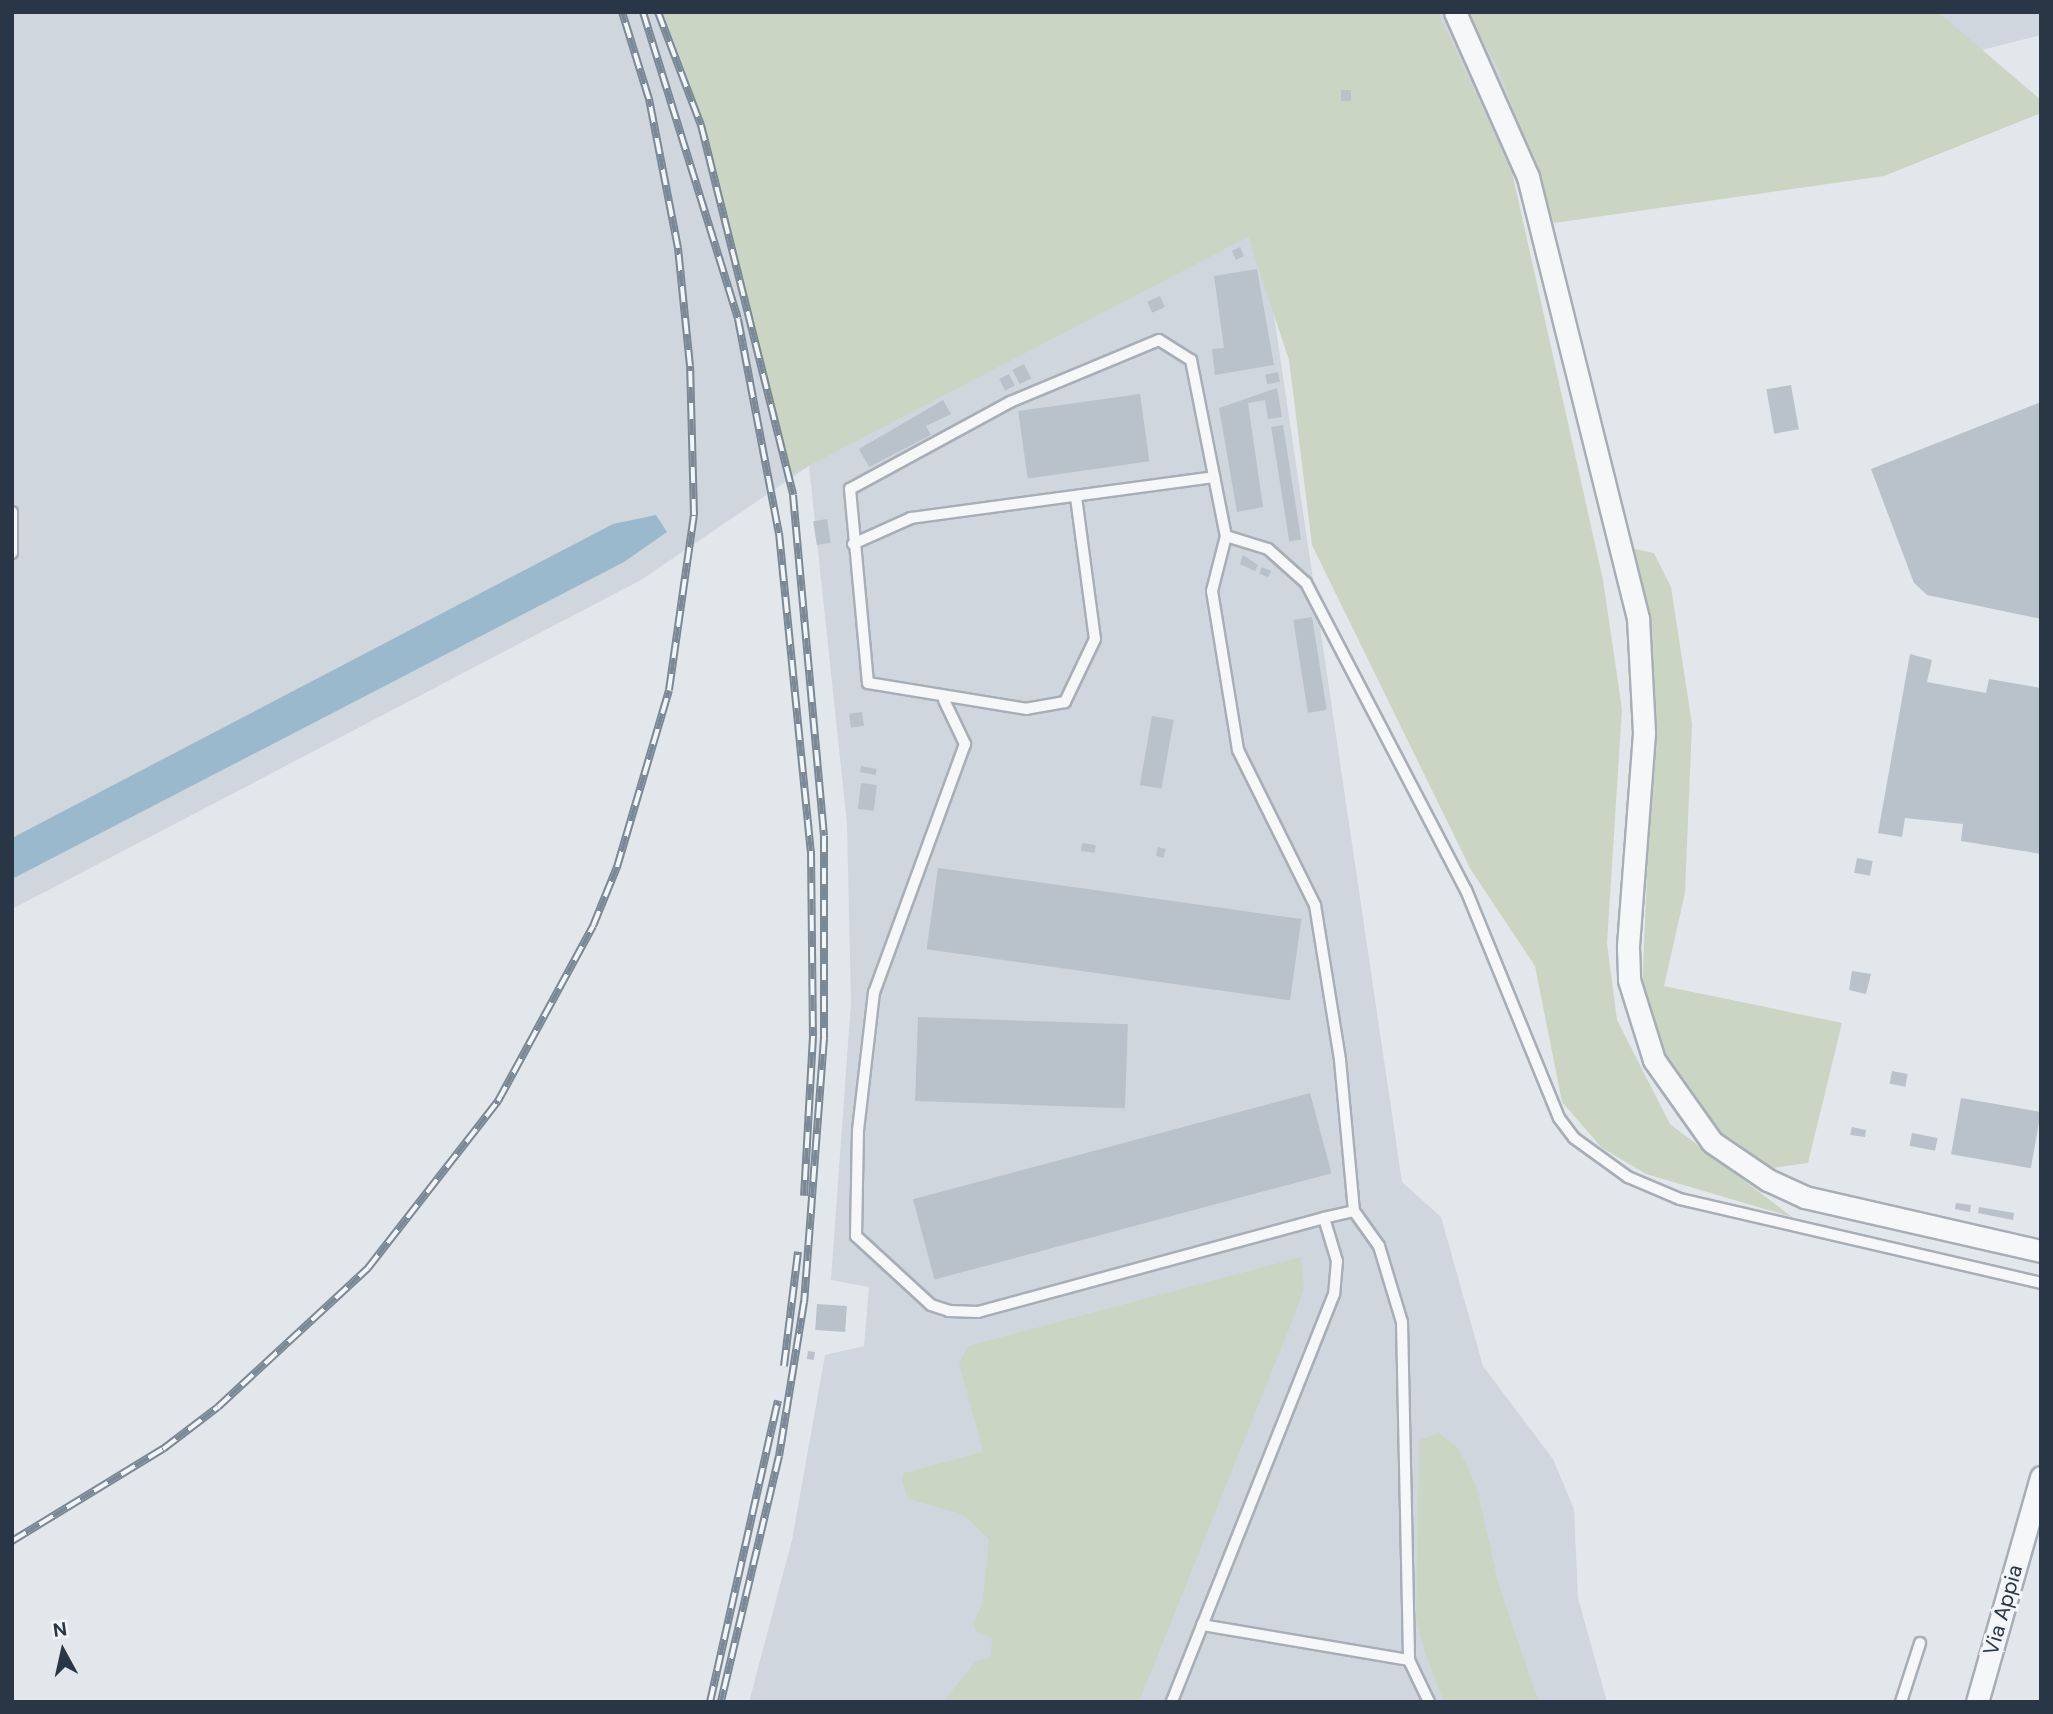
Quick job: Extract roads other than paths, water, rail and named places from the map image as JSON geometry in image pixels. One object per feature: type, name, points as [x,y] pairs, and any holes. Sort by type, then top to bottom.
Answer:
[{"type":"street","points":[[1455,12],[1528,177],[1638,618],[1644,733],[1628,947],[1629,980],[1654,1060],[1712,1142],[1768,1180],[1805,1197],[2041,1251]]},
{"type":"street","name":"Via Appia","points":[[1977,1702],[2041,1477]]},
{"type":"lane","points":[[1076,497],[1095,639],[1065,702],[1027,709],[944,700],[868,683],[850,489],[1010,402],[1159,340],[1191,360],[1226,536],[1212,592],[1238,750],[1315,905],[1340,1060],[1354,1211],[1379,1245],[1402,1322],[1409,1660],[1429,1702]]},
{"type":"lane","points":[[853,544],[911,518],[1214,477]]},
{"type":"lane","points":[[12,512],[12,553]]},
{"type":"lane","points":[[1226,536],[1268,549],[1306,583],[1466,890],[1559,1118],[1574,1138],[1628,1177],[1680,1199],[2041,1283]]},
{"type":"lane","points":[[944,700],[965,744],[874,992],[858,1131],[856,1236],[931,1305],[978,1312],[1354,1211]]},
{"type":"lane","points":[[1172,1702],[1334,1294],[1337,1261],[1324,1218]]},
{"type":"lane","points":[[1202,1625],[1409,1660]]},
{"type":"lane","points":[[1901,1702],[1920,1643]]},
{"type":"water","points":[[656,515],[667,532],[624,562],[12,879],[12,838],[613,524]]},
{"type":"railway","points":[[12,1541],[163,1449],[218,1407],[368,1268],[498,1101],[593,926],[617,867],[669,690],[694,515],[690,366],[678,248],[649,99],[622,12]]},
{"type":"railway","points":[[643,12],[738,319],[779,533],[811,851],[813,1036],[804,1196]]},
{"type":"railway","points":[[658,12],[701,125],[793,495],[824,836],[824,1038],[804,1302],[779,1456],[721,1702]]},
{"type":"railway","points":[[784,1366],[798,1252]]},
{"type":"railway","points":[[710,1702],[778,1401]]}]
